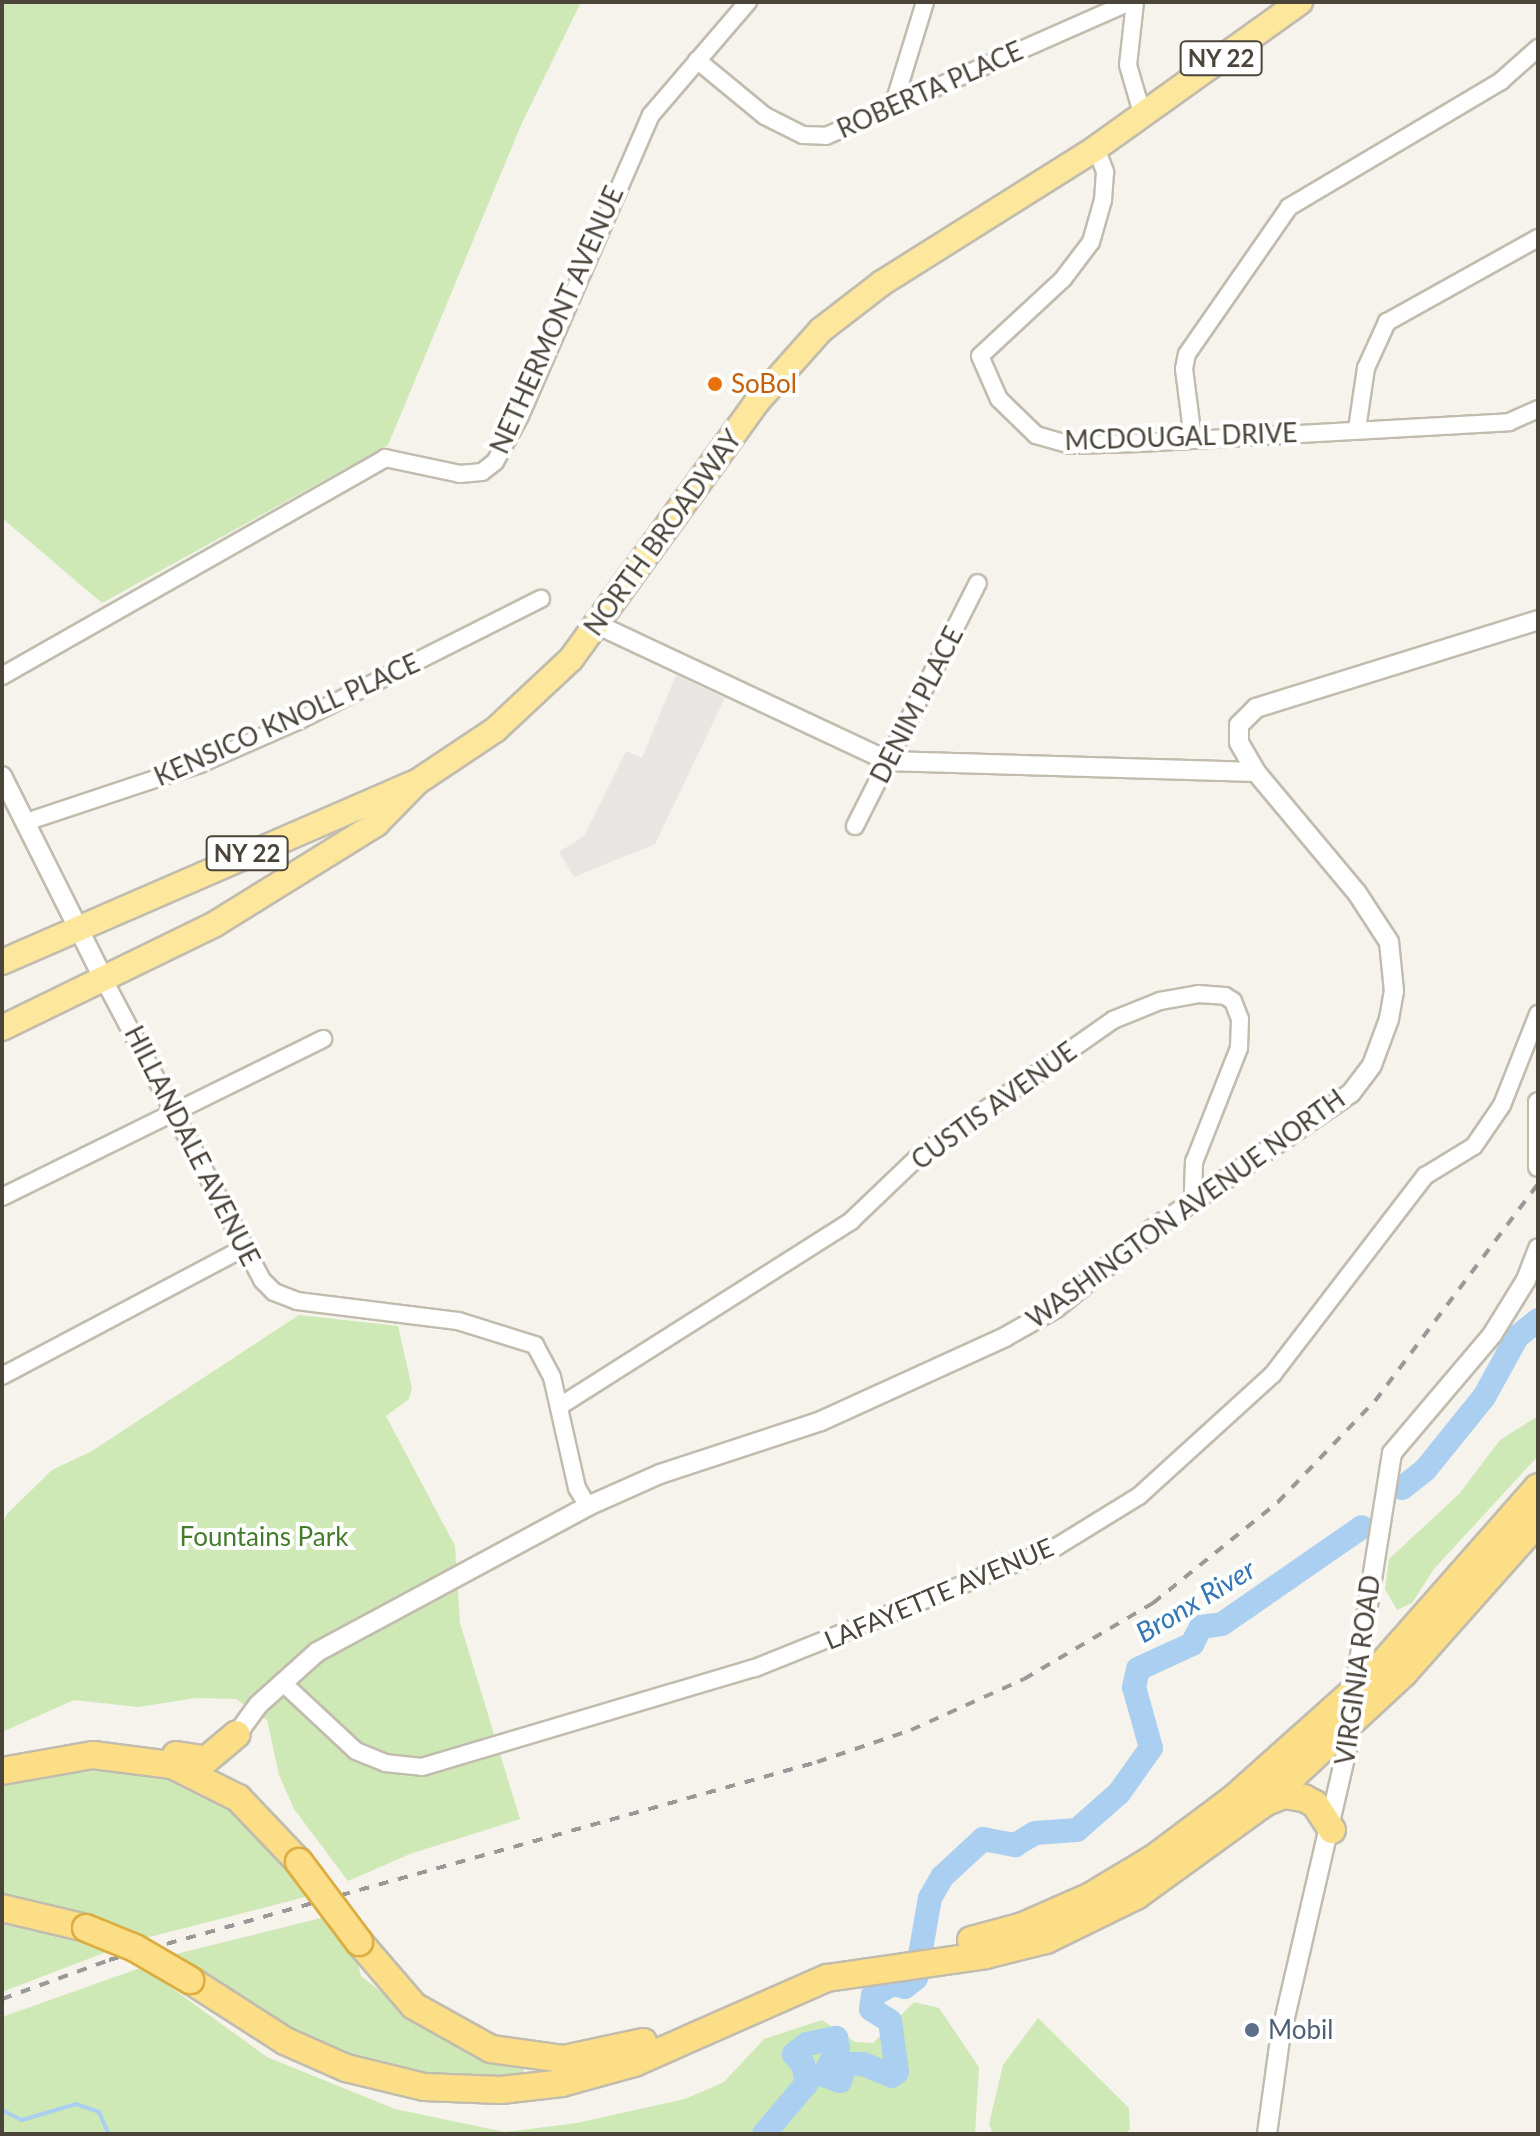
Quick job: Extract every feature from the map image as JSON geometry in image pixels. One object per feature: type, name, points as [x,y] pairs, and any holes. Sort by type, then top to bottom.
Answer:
[{"type":"highway","points":[[945,1952],[1047,1918],[1134,1871],[1253,1783],[1354,1692],[1538,1487]]},
{"type":"highway","points":[[237,1734],[228,1772],[404,1997],[443,2027],[491,2049],[552,2059],[635,2045],[792,1973],[898,1956],[1022,1947],[1092,1920],[1167,1876],[1263,1804],[1354,1722],[1446,1628],[1538,1522]]},
{"type":"highway","points":[[2,1771],[132,1747],[201,1761],[215,1756],[237,1734]]},
{"type":"highway","points":[[69,1757],[144,1758],[194,1773],[248,1806],[295,1857]]},
{"type":"highway","points":[[1263,1804],[1284,1795],[1304,1798],[1315,1804],[1332,1830]]},
{"type":"highway","points":[[2,1908],[86,1928],[135,1948],[285,2041],[346,2068],[424,2087],[487,2090],[537,2087],[611,2071],[670,2049],[804,1985],[898,1956]]},
{"type":"main road","name":"NORTH BROADWAY","points":[[2,1028],[104,980],[265,896],[376,824],[417,782],[523,706],[598,625],[756,403],[821,330],[882,283],[1096,148],[1300,2]]},
{"type":"main road","name":"NY 22","points":[[2,962],[417,782]]},
{"type":"street","name":"NETHERMONT AVENUE","points":[[2,676],[385,458],[460,474],[482,472],[495,462],[651,115],[748,2]]},
{"type":"street","points":[[894,103],[925,2]]},
{"type":"street","name":"ROBERTA PLACE","points":[[697,60],[765,116],[803,135],[837,132],[894,103],[1132,2]]},
{"type":"street","points":[[1132,2],[1128,65],[1142,113]]},
{"type":"street","points":[[1193,439],[1184,369],[1187,354],[1289,207],[1501,81],[1538,48]]},
{"type":"street","name":"MCDOUGAL DRIVE","points":[[1096,148],[1105,172],[1103,200],[1091,242],[1063,279],[997,336],[979,361],[999,399],[1046,441],[1070,445],[1509,422],[1538,409]]},
{"type":"street","points":[[1357,429],[1366,368],[1387,322],[1538,238]]},
{"type":"street","name":"DENIM PLACE","points":[[855,826],[978,583]]},
{"type":"street","name":"KENSICO KNOLL PLACE","points":[[26,822],[200,764],[270,734],[541,599]]},
{"type":"street","name":"WASHINGTON AVENUE NORTH","points":[[237,1734],[282,1682],[360,1625],[588,1506],[660,1474],[821,1421],[1005,1337],[1056,1308],[1193,1200],[1351,1093],[1377,1055],[1394,991],[1391,954],[1383,929],[1256,772],[1238,733],[1244,716],[1256,708],[1538,620]]},
{"type":"street","points":[[598,625],[888,761],[1256,772]]},
{"type":"street","name":"HILLANDALE AVENUE","points":[[2,776],[242,1249],[274,1292],[297,1301],[458,1321],[523,1338],[535,1345],[546,1362],[560,1406],[577,1488],[588,1506]]},
{"type":"street","name":"CUSTIS AVENUE","points":[[560,1406],[851,1221],[930,1148],[1113,1020],[1160,1001],[1198,994],[1225,996],[1233,1001],[1240,1019],[1239,1048],[1194,1162],[1193,1200]]},
{"type":"street","name":"LAFAYETTE AVENUE","points":[[282,1682],[356,1751],[385,1763],[422,1767],[755,1668],[1056,1547],[1139,1496],[1273,1374],[1425,1176],[1474,1146],[1502,1105],[1538,1014]]},
{"type":"street","points":[[2,1197],[323,1039]]},
{"type":"street","points":[[1538,1102],[1538,1167]]},
{"type":"street","name":"VIRGINIA ROAD","points":[[1267,2134],[1280,2039],[1332,1830],[1354,1722],[1354,1692],[1392,1453],[1492,1335],[1526,1280],[1538,1248]]},
{"type":"street","points":[[2,1376],[242,1249]]},
{"type":"green space","points":[[2,2],[581,2],[522,123],[388,445],[102,603],[2,518]]},
{"type":"green space","name":"Fountains Park","points":[[299,1315],[398,1326],[412,1388],[409,1399],[386,1416],[455,1546],[460,1623],[520,1819],[410,1854],[348,1881],[294,1809],[279,1775],[267,1720],[236,1699],[196,1698],[138,1707],[74,1700],[2,1732],[2,1525],[7,1514],[52,1470],[92,1451]]},
{"type":"green space","points":[[1538,1416],[1538,1456],[1434,1569],[1412,1603],[1397,1610],[1385,1589],[1389,1559],[1459,1494],[1500,1440]]},
{"type":"green space","points":[[97,1762],[157,1768],[204,1788],[251,1820],[309,1896],[138,1940],[72,1911],[2,1896],[2,1777]]},
{"type":"green space","points":[[325,1917],[357,1959],[361,1976],[436,2035],[523,2066],[525,2075],[518,2079],[400,2075],[284,2029],[168,1956]]},
{"type":"green space","points":[[2,1921],[99,1946],[109,1951],[2,1992]]},
{"type":"green space","points":[[143,1967],[267,2057],[395,2109],[505,2132],[577,2123],[685,2099],[724,2082],[764,2039],[822,2020],[855,2042],[873,2043],[914,2002],[939,2008],[979,2067],[975,2134],[2,2134],[2,2017]]},
{"type":"green space","points":[[1038,2018],[1129,2108],[1130,2129],[1125,2134],[993,2134],[989,2124],[1003,2065]]},
{"type":"shaded area","points":[[676,675],[725,698],[655,844],[574,877],[559,852],[584,836],[626,751],[642,758]]},
{"type":"waterway","name":"Bronx River","points":[[1402,1488],[1425,1470],[1484,1397],[1517,1337],[1538,1320]]},
{"type":"waterway","name":"Bronx River","points":[[764,2134],[807,2083],[803,2064],[794,2054],[807,2044],[836,2038],[838,2048],[824,2075],[840,2081],[846,2064],[863,2064],[892,2076],[897,2072],[890,2021],[871,2009],[873,1995],[893,1984],[905,1987],[916,1978],[930,1898],[942,1877],[983,1839],[1015,1845],[1035,1833],[1077,1830],[1119,1793],[1151,1748],[1134,1687],[1138,1669],[1192,1644],[1201,1627],[1222,1624],[1362,1527]]},
{"type":"waterway","name":"Bronx River","points":[[2,2110],[22,2120],[76,2104],[99,2112],[109,2134]]},
{"type":"railway","points":[[2,1999],[109,1960],[817,1762],[911,1730],[1024,1679],[1153,1603],[1278,1502],[1375,1401],[1538,1184]]},
{"type":"place","name":"SoBol","points":[[715,384]]},
{"type":"place","name":"Mobil","points":[[1252,2030]]}]
